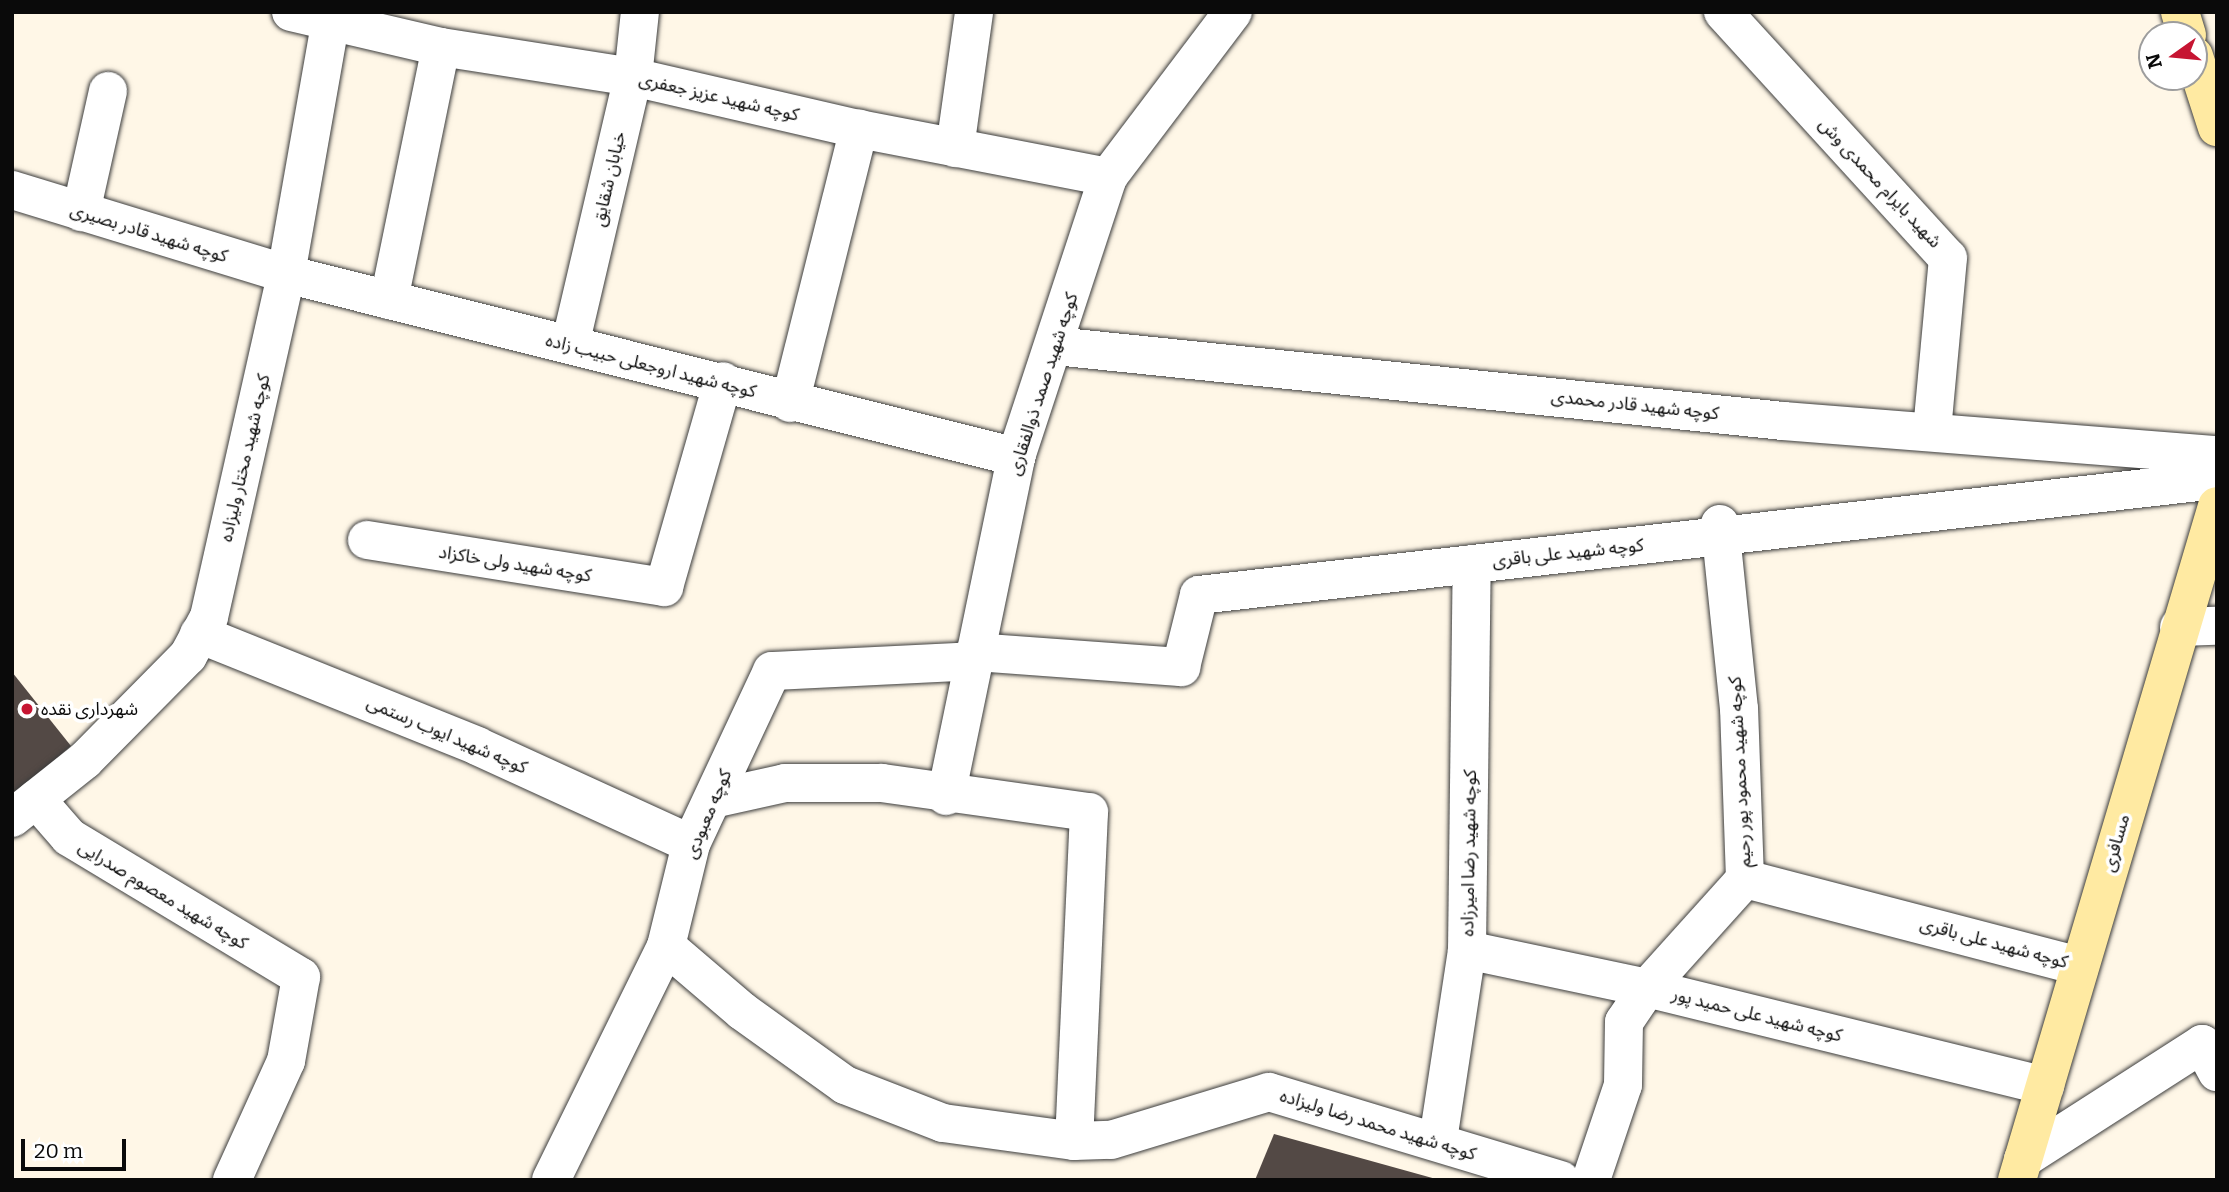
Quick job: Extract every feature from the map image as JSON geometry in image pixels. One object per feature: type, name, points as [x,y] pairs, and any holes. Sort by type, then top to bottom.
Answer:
[{"type":"main road","points":[[2205,91],[2217,127]]},
{"type":"main road","name":"مسافری","points":[[2020,1169],[2217,506]]},
{"type":"street","name":"کوچه شهید عزیز جعفری","points":[[291,12],[441,47],[632,76],[859,129],[1108,177]]},
{"type":"street","name":"خیابان شقایق","points":[[570,345],[632,76],[640,12]]},
{"type":"street","points":[[955,148],[974,12]]},
{"type":"street","name":"کوچه شهید صمد ذوالفقاری","points":[[946,796],[1016,457],[1108,177],[1233,12]]},
{"type":"street","name":"شهید بایرام محمدی وش","points":[[1723,12],[1948,258],[1933,430]]},
{"type":"street","name":"کوچه شهید مختار ولیزاده","points":[[24,809],[85,760],[188,656],[209,617],[286,274],[331,20]]},
{"type":"street","points":[[389,300],[441,47]]},
{"type":"street","points":[[81,212],[108,91]]},
{"type":"street","points":[[790,403],[859,129]]},
{"type":"street","name":"کوچه شهید قادر بصیری","points":[[12,190],[286,274]]},
{"type":"street","name":"کوچه شهید اروجعلی حبیب زاده","points":[[286,274],[723,381],[790,403],[1016,457]]},
{"type":"street","name":"کوچه شهید قادر محمدی","points":[[1055,345],[1783,421],[1933,430],[2217,455]]},
{"type":"street","name":"کوچه شهید ولی خاکزاد","points":[[367,540],[664,587],[723,381]]},
{"type":"street","name":"کوچه شهید علی باقری","points":[[974,657],[1181,667],[1199,595],[1472,564],[1720,530],[2217,480]]},
{"type":"street","name":"کوچه شهید محمود پور رحیم","points":[[1591,1180],[1623,1085],[1624,1022],[1647,988],[1745,879],[1740,709],[1720,530]]},
{"type":"street","name":"کوچه شهید رضا امیرزاده","points":[[1438,1140],[1468,950],[1472,564]]},
{"type":"street","points":[[2179,627],[2217,626]]},
{"type":"street","name":"کوچه شهید ایوب رستمی","points":[[199,634],[477,746],[691,844]]},
{"type":"street","name":"کوچه معبودی","points":[[551,1180],[666,946],[691,844],[772,671],[974,657]]},
{"type":"street","points":[[712,799],[785,783],[882,783],[946,796],[1089,812],[1074,1141]]},
{"type":"street","name":"کوچه شهید معصوم صدرایی","points":[[24,809],[301,977],[286,1061],[232,1180]]},
{"type":"street","name":"کوچه شهید علی باقری","points":[[1745,879],[2080,966]]},
{"type":"street","name":"کوچه شهید محمد رضا ولیزاده","points":[[666,946],[742,1011],[845,1085],[943,1123],[1074,1141],[1111,1140],[1236,1098],[1269,1092],[1438,1140],[1561,1180]]},
{"type":"street","name":"کوچه شهید علی حمید پور","points":[[1468,950],[1647,988],[2045,1086]]},
{"type":"street","points":[[2020,1169],[2212,1051]]},
{"type":"building","name":"شهرداری نقده","points":[[12,672],[71,746],[12,797]]},
{"type":"building","points":[[1274,1134],[1436,1179],[1436,1180],[1255,1180]]},
{"type":"place","name":"شهرداری نقده","points":[[27,709]]}]
